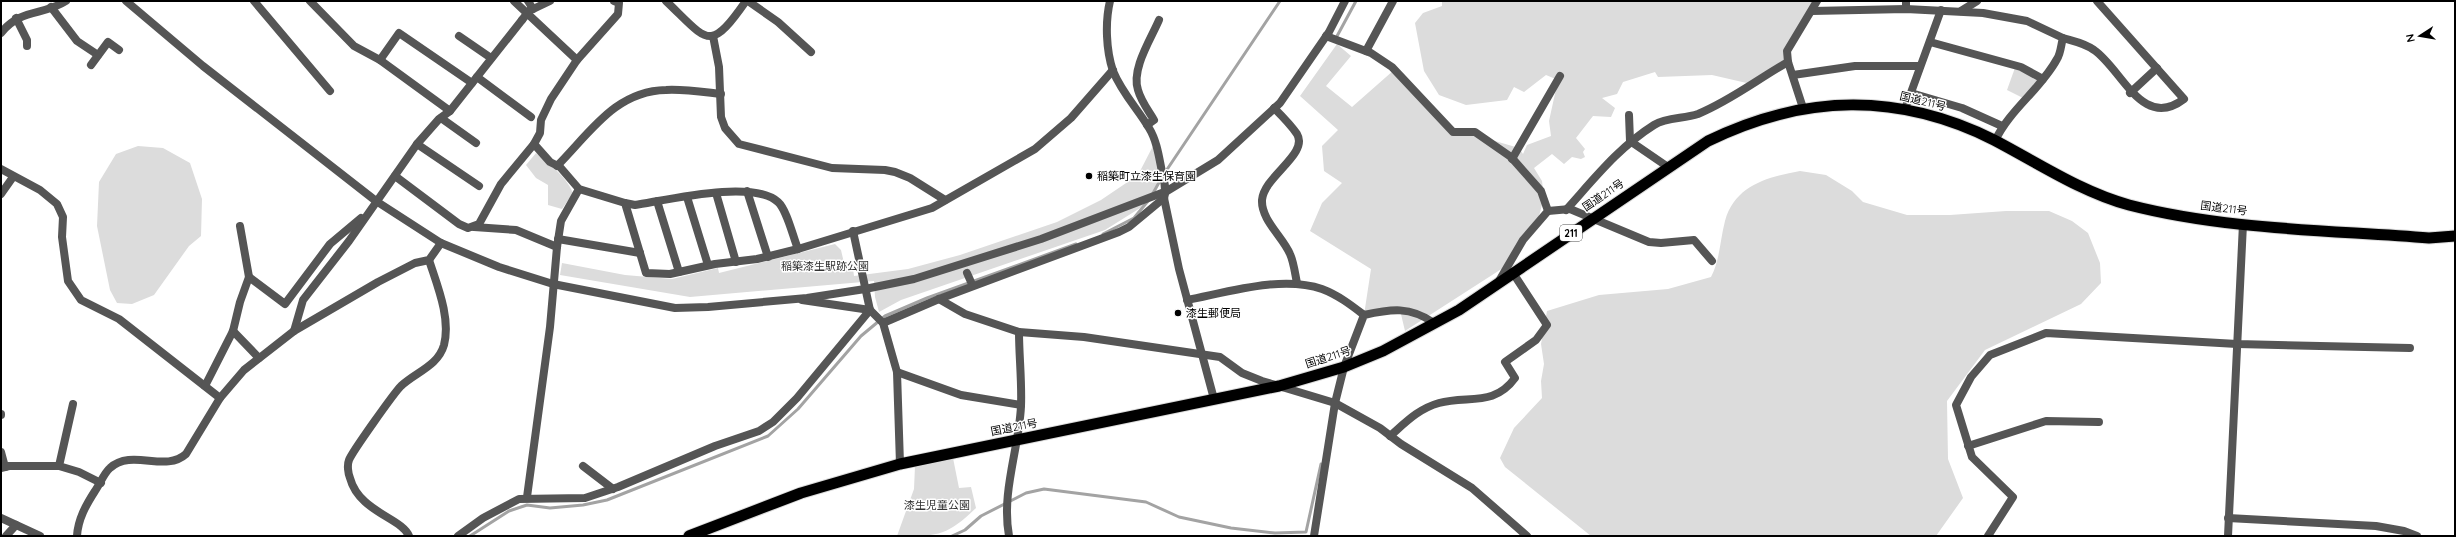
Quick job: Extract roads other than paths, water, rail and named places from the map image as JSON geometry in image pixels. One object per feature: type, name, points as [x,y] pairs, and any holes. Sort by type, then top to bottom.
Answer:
[{"type":"highway","name":"国道211号","points":[[689,536],[801,493],[900,464],[1279,386],[1344,366],[1383,351],[1459,310],[1708,141],[1739,126],[1803,108],[1854,104],[1905,109],[1959,124],[2066,179],[2127,204],[2163,213],[2243,224],[2429,238],[2455,236]]},
{"type":"street","points":[[1,33],[10,22],[16,18],[66,1]]},
{"type":"street","points":[[126,1],[203,66],[376,201],[441,243],[499,267],[553,284],[675,308],[708,307],[865,289],[948,269],[1041,239],[1165,195]]},
{"type":"street","points":[[254,1],[330,91]]},
{"type":"street","points":[[310,1],[354,46],[380,60],[450,111]]},
{"type":"street","points":[[514,1],[576,60]]},
{"type":"street","points":[[528,1],[531,10]]},
{"type":"street","points":[[294,331],[304,300],[417,144],[441,118],[450,111],[531,10],[550,1]]},
{"type":"street","points":[[474,227],[479,224],[502,184],[534,144],[540,133],[541,120],[551,99],[576,60],[618,14],[620,7],[619,4],[614,1]]},
{"type":"street","points":[[666,1],[705,36],[713,36],[727,28],[747,1],[778,22],[811,52]]},
{"type":"street","points":[[1110,1],[1107,24],[1113,70],[1121,89],[1147,125],[1158,150],[1165,195],[1187,300],[1214,399]]},
{"type":"street","points":[[883,324],[939,299],[1130,227],[1165,195],[1218,160],[1274,108],[1326,36],[1345,1]]},
{"type":"street","points":[[1366,51],[1392,1]]},
{"type":"street","points":[[1803,108],[1788,62],[1787,51],[1789,43],[1812,11],[1817,1]]},
{"type":"street","points":[[1962,11],[1977,1]]},
{"type":"street","points":[[1812,11],[1906,5],[1942,10],[1983,13],[2027,21],[2063,38],[2095,50],[2130,92],[2160,109],[2168,109],[2184,99],[2097,1]]},
{"type":"street","points":[[51,6],[77,41],[98,55]]},
{"type":"street","points":[[1905,109],[1942,10]]},
{"type":"street","points":[[16,18],[27,40],[27,46]]},
{"type":"street","points":[[1147,125],[1154,120],[1142,101],[1137,89],[1137,78],[1139,67],[1159,20]]},
{"type":"street","points":[[380,60],[398,33],[475,80],[530,117]]},
{"type":"street","points":[[459,36],[491,58]]},
{"type":"street","points":[[713,36],[721,94],[723,123],[731,137],[739,144],[832,168],[885,170],[895,172],[910,178],[945,200]]},
{"type":"street","points":[[1326,36],[1366,51],[1392,68],[1453,132],[1475,132],[1512,159],[1541,191],[1548,211]]},
{"type":"street","points":[[1994,141],[2002,126],[2043,79],[2058,58],[2063,38]]},
{"type":"street","points":[[91,65],[108,42],[119,50]]},
{"type":"street","points":[[1930,42],[2021,67],[2043,79]]},
{"type":"street","points":[[1566,210],[1630,141],[1656,124],[1697,114],[1731,98],[1788,62]]},
{"type":"street","points":[[1793,75],[1855,66],[1920,66]]},
{"type":"street","points":[[2130,92],[2157,68]]},
{"type":"street","points":[[625,203],[646,273],[670,274],[708,265],[768,257],[798,250],[853,231],[932,208],[989,177],[1035,149],[1071,118],[1113,70]]},
{"type":"street","points":[[1512,159],[1560,76]]},
{"type":"street","points":[[557,166],[603,115],[632,96],[666,90],[721,94]]},
{"type":"street","points":[[1911,93],[1962,108],[2002,126]]},
{"type":"street","points":[[1274,108],[1297,134],[1300,143],[1299,150],[1275,174],[1265,192],[1263,207],[1266,215],[1290,253],[1297,284]]},
{"type":"street","points":[[1629,115],[1630,141]]},
{"type":"street","points":[[441,118],[476,143]]},
{"type":"street","points":[[1630,141],[1668,167]]},
{"type":"street","points":[[417,144],[479,186]]},
{"type":"street","points":[[534,144],[579,189],[625,203],[635,205],[716,193],[747,191],[771,197],[782,206],[798,250]]},
{"type":"street","points":[[1,169],[13,177],[40,190],[57,204],[63,217],[62,237],[68,281],[81,300],[119,319],[220,398]]},
{"type":"street","points":[[395,176],[454,220],[468,228],[474,227],[516,230],[557,243],[640,252]]},
{"type":"street","points":[[1,194],[13,177]]},
{"type":"street","points":[[528,498],[550,327],[557,243],[562,221],[579,189]]},
{"type":"street","points":[[747,191],[768,257]]},
{"type":"street","points":[[716,193],[736,262]]},
{"type":"street","points":[[687,197],[708,265]]},
{"type":"street","points":[[657,202],[679,272]]},
{"type":"street","points":[[1498,283],[1523,240],[1548,211],[1566,210],[1594,218],[1648,242],[1661,243],[1694,240],[1712,261]]},
{"type":"street","points":[[249,277],[285,304],[330,244],[368,212]]},
{"type":"street","points":[[2228,536],[2243,224]]},
{"type":"street","points":[[205,386],[233,331],[240,302],[249,277],[240,226]]},
{"type":"street","points":[[853,231],[870,310],[883,324],[897,372],[900,464]]},
{"type":"street","points":[[77,536],[78,522],[109,469],[119,461],[179,461],[186,454],[220,398],[244,370],[294,331],[378,282],[415,263],[429,260],[441,243]]},
{"type":"street","points":[[409,536],[404,529],[367,505],[350,480],[348,466],[354,452],[400,387],[432,364],[439,357],[444,345],[446,322],[429,260]]},
{"type":"street","points":[[967,273],[971,282]]},
{"type":"street","points":[[1390,436],[1418,411],[1440,403],[1494,397],[1509,386],[1515,378],[1505,362],[1536,340],[1548,325],[1513,273]]},
{"type":"street","points":[[1187,300],[1278,284],[1297,284],[1322,289],[1341,297],[1364,315],[1390,310],[1407,311],[1421,314],[1434,323]]},
{"type":"street","points":[[796,298],[870,310]]},
{"type":"street","points":[[939,299],[965,314],[1019,332],[1084,336],[1220,357],[1242,373],[1335,403],[1472,488],[1527,536]]},
{"type":"street","points":[[458,536],[511,502],[528,498],[585,498],[613,489],[715,446],[759,431],[772,422],[797,398],[870,310]]},
{"type":"street","points":[[1314,536],[1335,403],[1344,366],[1364,315]]},
{"type":"street","points":[[233,331],[260,358]]},
{"type":"street","points":[[1009,536],[1006,522],[1008,487],[1017,439],[1021,405],[1019,332]]},
{"type":"street","points":[[1988,536],[2013,497],[1972,457],[1956,406],[1971,378],[1990,355],[2046,333],[2237,344],[2410,348]]},
{"type":"street","points":[[897,372],[961,395],[1021,405]]},
{"type":"street","points":[[59,466],[72,404]]},
{"type":"street","points":[[1968,446],[2046,421],[2099,422]]},
{"type":"street","points":[[1,452],[3,468],[59,466],[79,472],[101,483]]},
{"type":"street","points":[[583,466],[613,489]]},
{"type":"street","points":[[1,518],[40,536]]},
{"type":"street","points":[[2228,518],[2376,526],[2404,531],[2417,536]]},
{"type":"street","points":[[6,536],[16,525]]},
{"type":"waterway","points":[[1164,174],[1280,1]]},
{"type":"waterway","points":[[1336,38],[1356,1]]},
{"type":"waterway","points":[[1152,195],[1161,179]]},
{"type":"waterway","points":[[1103,234],[1134,218],[1148,201]]},
{"type":"waterway","points":[[470,536],[509,511],[527,505],[550,508],[583,505],[607,500],[768,436],[798,409],[861,336],[885,316],[927,298],[1076,244]]},
{"type":"waterway","points":[[952,536],[965,530],[981,516],[1026,493],[1044,489],[1146,502],[1179,517],[1231,528],[1275,533],[1306,532],[1321,464]]},
{"type":"place","name":"稲築町立漆生保育園","points":[[1089,176]]},
{"type":"place","name":"漆生郵便局","points":[[1178,313]]},
{"type":"park label","name":"稲築漆生駅跡公園","points":[[825,266]]},
{"type":"park label","name":"漆生児童公園","points":[[937,505]]}]
